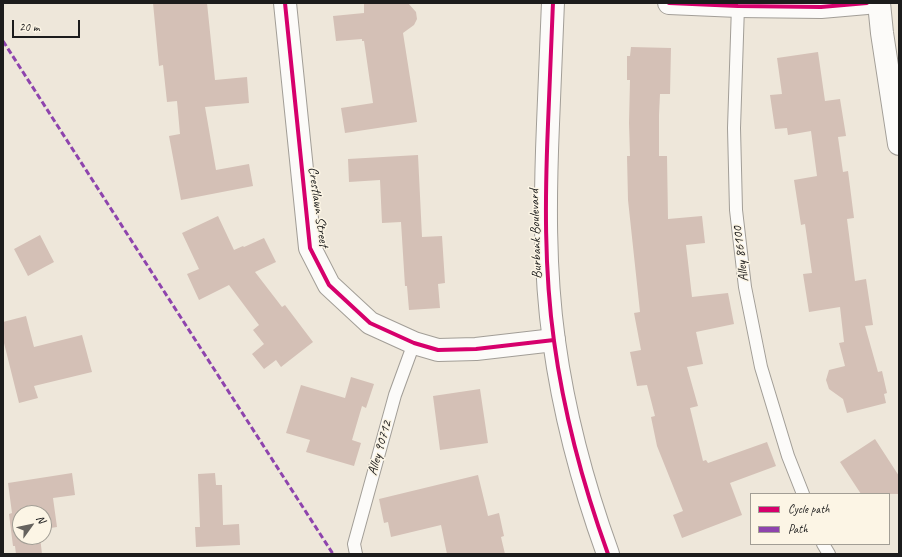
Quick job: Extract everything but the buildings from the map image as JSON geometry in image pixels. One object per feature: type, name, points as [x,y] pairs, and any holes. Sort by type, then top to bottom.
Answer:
[{"type":"street","name":"Crestlawn Street","points":[[284,3],[310,248],[329,285],[370,323],[414,344],[438,350],[476,349],[554,340]]},
{"type":"street","name":"Burbank Boulevard","points":[[553,3],[546,188],[546,255],[554,340],[562,395],[592,510],[608,554]]},
{"type":"street","points":[[669,3],[738,6],[821,6],[867,3]]},
{"type":"street","points":[[879,3],[882,33],[899,144]]},
{"type":"lane","name":"Alley 86100","points":[[738,6],[734,128],[736,210],[745,287],[761,367],[788,456],[803,493]]},
{"type":"lane","name":"Alley 90712","points":[[356,554],[354,544],[395,395],[414,344]]},
{"type":"lane","points":[[824,545],[829,554]]},
{"type":"marked path","points":[[3,41],[333,554]]},
{"type":"cycle path","points":[[285,3],[310,248],[329,285],[370,323],[414,343],[438,350],[476,349],[554,340]]},
{"type":"cycle path","points":[[553,3],[546,205],[548,287],[558,368],[575,449],[590,502],[608,554]]},
{"type":"cycle path","points":[[669,3],[821,7],[867,3]]}]
